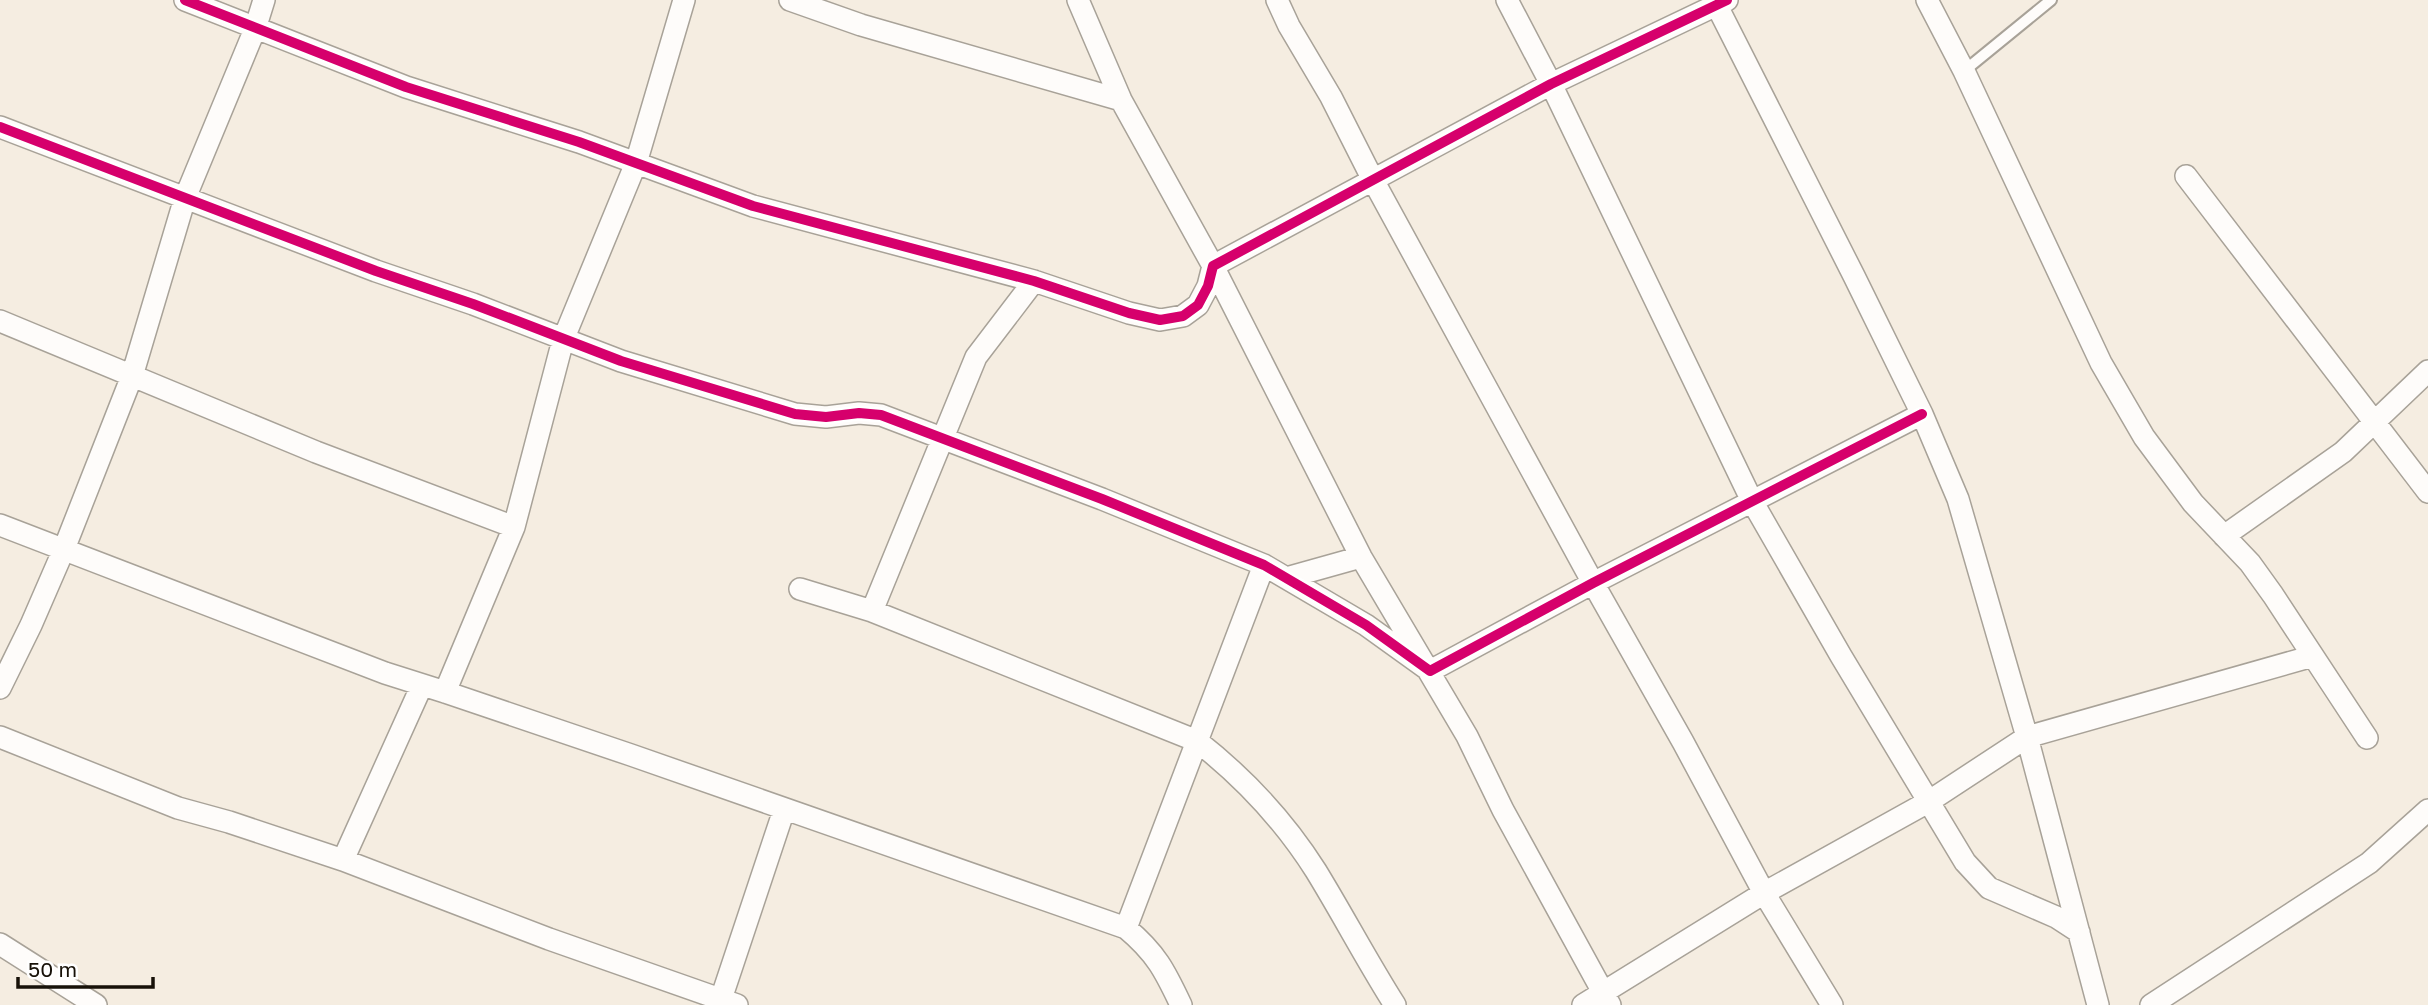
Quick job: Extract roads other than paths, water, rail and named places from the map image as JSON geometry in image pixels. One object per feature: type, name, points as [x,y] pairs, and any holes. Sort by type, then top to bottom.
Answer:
[{"type":"street","points":[[185,0],[406,87],[636,163],[753,206],[1034,281],[1129,313],[1160,320],[1182,316],[1198,305],[1208,286],[1213,266],[1551,84],[1719,2],[1922,414],[1958,499],[2027,737],[2098,1005]]},
{"type":"street","points":[[0,688],[64,549],[132,376],[185,198],[255,29],[264,0]]},
{"type":"street","points":[[446,692],[514,527],[563,341],[636,163],[684,0]]},
{"type":"street","points":[[790,0],[873,29],[1121,100]]},
{"type":"street","points":[[1078,0],[1121,100],[1213,266],[1361,557],[1467,736],[1549,898],[1606,1000]]},
{"type":"street","points":[[1278,0],[1289,26],[1331,97],[1373,180],[1593,583],[1764,893],[1832,1005]]},
{"type":"street","points":[[1507,0],[1551,84],[1752,501],[1928,802],[1965,862],[1989,888],[2056,917],[2079,932]]},
{"type":"street","points":[[1927,0],[1964,71],[2101,363],[2144,437],[2193,503],[2265,584],[2367,738]]},
{"type":"street","points":[[0,127],[376,271],[473,304],[563,341],[795,414],[826,417],[859,413],[881,415],[1102,499],[1264,565],[1366,625],[1430,671]]},
{"type":"street","points":[[2186,176],[2428,492]]},
{"type":"street","points":[[872,611],[976,357],[1034,281]]},
{"type":"street","points":[[0,321],[316,452],[514,527]]},
{"type":"street","points":[[2224,536],[2343,452],[2428,371]]},
{"type":"street","points":[[1430,671],[1593,583],[1922,414]]},
{"type":"street","points":[[0,525],[385,673],[1126,928],[1147,946],[1166,972],[1181,1005]]},
{"type":"street","points":[[1286,578],[1361,557]]},
{"type":"street","points":[[1126,928],[1264,565]]},
{"type":"street","points":[[800,589],[872,611],[1197,741],[1264,803],[1315,870],[1367,962],[1395,1005]]},
{"type":"street","points":[[1583,1005],[1606,1000],[1764,893],[1928,802],[2027,737],[2313,656]]},
{"type":"street","points":[[343,860],[422,685]]},
{"type":"street","points":[[0,737],[178,808],[343,860],[725,1003],[784,810]]},
{"type":"street","points":[[2151,1005],[2369,863],[2428,810]]},
{"type":"street","points":[[0,944],[96,1005]]},
{"type":"lane","points":[[1964,71],[2051,0]]}]
